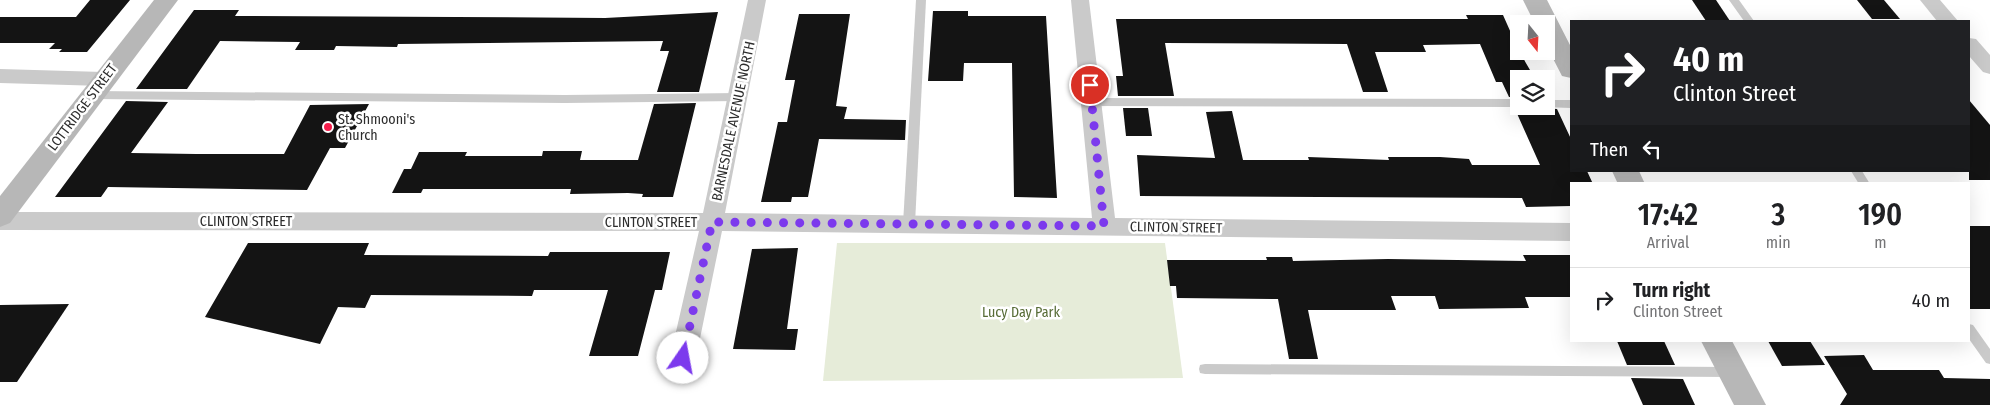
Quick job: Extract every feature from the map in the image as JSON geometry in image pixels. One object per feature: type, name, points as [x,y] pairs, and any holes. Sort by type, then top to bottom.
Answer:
[{"type":"street","name":"LOTTRIDGE STREET","points":[[0,216],[97,87],[166,0]]},
{"type":"street","name":"BARNESDALE AVENUE NORTH","points":[[683,358],[739,97],[757,0]]},
{"type":"street","points":[[1080,0],[1104,226]]},
{"type":"street","points":[[1536,0],[1570,68]]},
{"type":"street","points":[[1929,0],[1947,20]]},
{"type":"street","points":[[1970,45],[1990,67]]},
{"type":"street","points":[[0,76],[97,87]]},
{"type":"street","name":"CLINTON STREET","points":[[0,221],[712,222],[1570,232]]},
{"type":"street","points":[[1717,342],[1750,405]]},
{"type":"lane","points":[[909,224],[922,0]]},
{"type":"lane","points":[[1734,0],[1748,20]]},
{"type":"lane","points":[[97,87],[565,99],[739,97]]},
{"type":"lane","points":[[1092,102],[1510,103]]},
{"type":"lane","points":[[1555,104],[1570,104]]},
{"type":"lane","points":[[1970,330],[1990,359]]},
{"type":"lane","points":[[1205,369],[1733,372]]},
{"type":"green space","name":"Lucy Day Park","points":[[837,243],[1165,243],[1183,378],[823,381]]},
{"type":"building","points":[[90,0],[130,0],[87,52],[59,52],[62,49],[49,49],[55,43],[0,43],[0,17],[76,17]]},
{"type":"building","points":[[1692,0],[1716,0],[1729,20],[1705,20]]},
{"type":"building","points":[[1857,0],[1884,0],[1900,19],[1872,19]]},
{"type":"building","points":[[194,10],[239,10],[235,16],[605,18],[718,12],[699,92],[657,92],[669,51],[660,51],[663,41],[398,44],[397,47],[336,46],[334,50],[295,50],[300,42],[220,41],[187,89],[136,89]]},
{"type":"building","points":[[933,11],[968,11],[968,16],[1046,16],[1057,198],[1014,197],[1012,63],[964,63],[963,81],[928,81]]},
{"type":"building","points":[[799,14],[850,14],[836,106],[847,107],[844,119],[906,120],[905,140],[819,139],[808,197],[792,197],[791,202],[761,202],[778,122],[787,122],[795,80],[785,80]]},
{"type":"building","points":[[1466,15],[1503,15],[1510,31],[1510,60],[1524,60],[1530,70],[1510,70],[1510,97],[1502,82],[1496,82],[1480,44],[1423,45],[1426,52],[1375,52],[1388,92],[1363,92],[1347,44],[1165,43],[1174,96],[1118,96],[1116,76],[1123,76],[1116,19],[1468,19]]},
{"type":"building","points":[[126,101],[168,102],[131,153],[196,154],[284,154],[310,105],[369,104],[345,148],[330,148],[307,190],[108,187],[101,197],[55,197]]},
{"type":"building","points":[[1970,101],[1990,125],[1990,180],[1969,180]]},
{"type":"building","points":[[696,103],[673,197],[642,197],[643,194],[628,193],[570,194],[571,189],[423,189],[421,193],[392,193],[404,169],[411,169],[419,152],[467,152],[465,156],[542,156],[543,151],[582,151],[580,160],[638,160],[654,104]]},
{"type":"building","points":[[1123,108],[1148,108],[1152,136],[1126,136]]},
{"type":"building","points":[[1555,109],[1557,109],[1570,137],[1570,172],[1587,172],[1592,182],[1570,182],[1570,206],[1526,207],[1522,198],[1140,196],[1137,155],[1215,158],[1206,112],[1232,111],[1243,160],[1309,160],[1308,157],[1389,160],[1388,157],[1440,157],[1469,159],[1472,165],[1540,165],[1518,115],[1555,115]]},
{"type":"building","points":[[1970,226],[1990,226],[1990,309],[1970,309]]},
{"type":"building","points":[[248,243],[369,243],[364,255],[548,256],[550,252],[670,252],[662,290],[655,290],[638,356],[589,356],[608,290],[534,290],[532,296],[371,295],[365,308],[338,307],[320,344],[205,317]]},
{"type":"building","points":[[798,248],[787,329],[798,329],[795,350],[733,349],[752,249]]},
{"type":"building","points":[[1523,255],[1570,255],[1570,297],[1525,297],[1529,308],[1439,309],[1435,296],[1391,296],[1396,310],[1308,310],[1318,359],[1289,359],[1278,299],[1177,298],[1176,286],[1170,286],[1167,260],[1267,260],[1266,257],[1292,257],[1293,261],[1388,259],[1526,261]]},
{"type":"building","points":[[69,304],[17,382],[0,382],[0,305]]},
{"type":"building","points":[[1617,342],[1664,342],[1675,365],[1627,365]]},
{"type":"building","points":[[1769,342],[1811,342],[1825,365],[1782,366]]},
{"type":"building","points":[[1864,355],[1873,370],[1939,370],[1944,378],[1990,379],[1990,405],[1840,405],[1847,394],[1824,356]]},
{"type":"building","points":[[1631,378],[1683,379],[1695,405],[1643,405]]},
{"type":"place","name":"St. Shmooni's Church","points":[[328,127]]},
{"type":"route","points":[[683,358],[712,222],[1104,226],[1090,85]]}]
